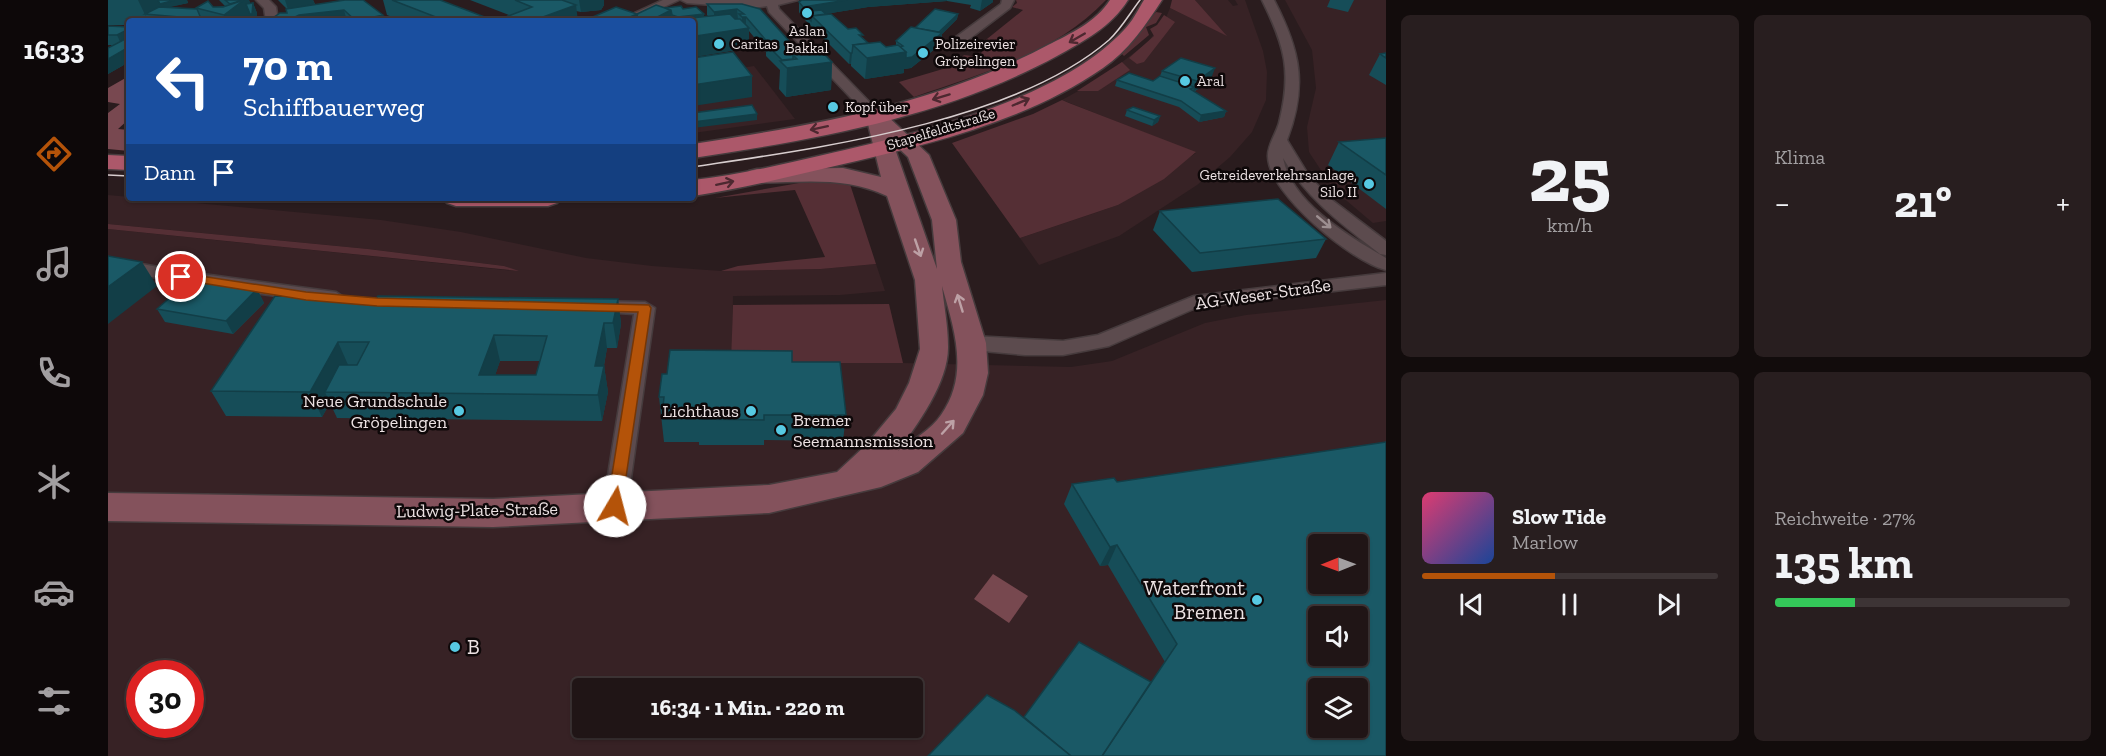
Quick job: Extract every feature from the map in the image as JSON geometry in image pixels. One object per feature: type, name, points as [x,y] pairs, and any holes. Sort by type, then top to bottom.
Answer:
[{"type":"main road","name":"Stapelfeldtstraße","points":[[696,150],[876,116],[987,83],[1035,62],[1087,32],[1115,7],[1119,0]]},
{"type":"main road","name":"Stapelfeldtstraße","points":[[696,187],[758,176],[893,144],[975,121],[1064,82],[1124,42],[1149,12],[1153,0]]},
{"type":"main road","points":[[108,162],[126,163]]},
{"type":"main road","points":[[108,184],[126,185]]},
{"type":"street","points":[[262,0],[270,7],[272,18]]},
{"type":"street","points":[[630,18],[674,0]]},
{"type":"street","points":[[687,0],[752,5],[792,0]]},
{"type":"street","points":[[960,40],[1009,0]]},
{"type":"street","points":[[1268,0],[1289,42],[1296,75],[1281,142],[1275,155],[1277,171],[1288,189],[1304,206],[1358,251],[1386,265]]},
{"type":"street","points":[[772,1],[773,10],[876,116],[893,144]]},
{"type":"street","points":[[1281,142],[1303,179],[1326,203],[1386,250]]},
{"type":"street","name":"Ludwig-Plate-Straße","points":[[844,483],[878,454],[908,415],[924,383],[934,349],[928,280],[899,193],[893,144]]},
{"type":"street","name":"Ludwig-Plate-Straße","points":[[108,507],[494,513],[769,499],[869,478],[906,463],[952,425],[968,395],[973,373],[972,343],[948,262],[944,220],[918,155],[893,144]]},
{"type":"street","points":[[758,176],[843,175],[880,184],[899,193]]},
{"type":"street","points":[[108,263],[306,296],[357,300]]},
{"type":"street","name":"AG-Weser-Straße","points":[[934,349],[943,344],[972,343],[1025,348],[1063,348],[1102,341],[1194,302],[1386,279]]},
{"type":"street","points":[[575,306],[645,308],[615,506]]},
{"type":"shaded area","points":[[1016,0],[1106,0],[1086,18],[1041,48],[991,70],[914,97],[899,82],[953,66],[964,55],[979,57],[984,48],[977,47],[1023,10],[1012,7],[1017,3]]},
{"type":"shaded area","points":[[1172,0],[1195,0],[1227,36],[1170,8]]},
{"type":"shaded area","points":[[1195,0],[1228,0],[1233,6],[1238,5],[1235,0],[1245,0],[1263,51],[1267,72],[1266,100],[1252,132],[1230,157],[1197,185],[1119,236],[1039,265],[1020,238],[1118,205],[1196,153],[1062,100],[1100,79],[1147,43],[1165,20],[1170,8],[1226,35]]},
{"type":"shaded area","points":[[1285,0],[1386,0],[1386,221],[1373,223],[1334,190],[1309,152],[1307,127],[1316,88],[1312,50]]},
{"type":"shaded area","points":[[1156,12],[1162,13],[1156,23],[1146,27],[1149,35],[1124,56],[1119,51],[1129,44]]},
{"type":"shaded area","points":[[1164,15],[1175,22],[1144,62],[1137,64],[1129,58],[1154,36],[1150,29],[1157,25]]},
{"type":"shaded area","points":[[1122,62],[1130,70],[1098,91],[1077,91]]},
{"type":"shaded area","points":[[754,66],[795,119],[696,133],[696,75]]},
{"type":"shaded area","points":[[126,78],[126,122],[118,129],[126,130],[126,151],[108,149],[108,113],[120,104],[108,102],[108,88]]},
{"type":"shaded area","points":[[1062,100],[1196,152],[1164,179],[1118,205],[1020,238],[952,143],[1033,114]]},
{"type":"shaded area","points":[[848,178],[876,264],[821,269],[721,271],[738,266],[825,257],[795,190],[715,198],[816,180]]},
{"type":"shaded area","points":[[108,195],[126,197],[126,201],[174,201],[381,220],[461,232],[586,258],[652,266],[721,271],[821,269],[876,264],[885,291],[840,295],[733,296],[732,363],[903,363],[1071,367],[1112,361],[1205,323],[1246,315],[1386,300],[1386,756],[108,756],[108,229],[515,271],[504,266],[368,249],[108,224]]},
{"type":"shaded area","points":[[108,224],[368,249],[504,266],[519,271],[108,229]]},
{"type":"shaded area","points":[[889,304],[903,363],[731,363],[733,305]]},
{"type":"shaded area","points":[[993,574],[1028,596],[1009,623],[974,599]]},
{"type":"building","points":[[158,0],[175,0],[160,4]]},
{"type":"building","points":[[225,0],[243,0],[230,4]]},
{"type":"building","points":[[244,0],[224,15],[196,8],[208,1],[213,7],[223,7]]},
{"type":"building","points":[[345,0],[363,0],[383,15],[353,18],[344,10],[299,15],[293,18],[273,18],[280,13],[287,13],[286,9]]},
{"type":"building","points":[[392,0],[440,0],[487,18],[438,18]]},
{"type":"building","points":[[515,0],[562,0],[576,5],[540,18],[503,18],[532,7]]},
{"type":"building","points":[[802,0],[847,0],[803,7],[799,2]]},
{"type":"building","points":[[253,3],[252,14],[250,14],[246,4]]},
{"type":"building","points":[[707,4],[742,4],[760,9],[801,54],[793,55],[793,59],[782,60],[767,45],[770,45],[746,17],[739,14],[744,14],[737,9],[714,12]]},
{"type":"building","points":[[656,5],[671,10],[656,18],[638,18],[637,14]]},
{"type":"building","points":[[681,6],[683,9],[696,7],[704,14],[678,17],[665,8]]},
{"type":"building","points":[[159,7],[197,9],[201,18],[182,18],[145,14]]},
{"type":"building","points":[[616,7],[637,14],[628,18],[590,18]]},
{"type":"building","points":[[935,9],[958,14],[939,32],[915,28]]},
{"type":"building","points":[[821,10],[826,14],[812,16],[811,21],[802,12]]},
{"type":"building","points":[[730,14],[735,19],[740,19],[749,28],[696,36],[696,18],[691,18]]},
{"type":"building","points":[[831,14],[848,29],[856,28],[863,35],[859,35],[868,43],[853,45],[852,53],[850,53],[812,16]]},
{"type":"building","points":[[108,26],[126,27],[126,30],[117,35],[108,35]]},
{"type":"building","points":[[911,27],[942,33],[912,57],[906,58],[906,52],[900,47],[903,46],[896,41]]},
{"type":"building","points":[[126,39],[126,49],[108,59],[108,48]]},
{"type":"building","points":[[880,42],[886,47],[898,45],[906,52],[867,58],[853,45]]},
{"type":"building","points":[[733,52],[752,76],[696,85],[696,58]]},
{"type":"building","points":[[815,52],[825,55],[832,62],[787,68],[780,61],[797,59],[793,55]]},
{"type":"building","points":[[1181,58],[1215,68],[1197,81],[1162,71]]},
{"type":"building","points":[[1129,73],[1153,81],[1160,76],[1195,87],[1190,89],[1226,111],[1201,115],[1181,101],[1117,80]]},
{"type":"building","points":[[752,105],[757,114],[696,122],[696,113]]},
{"type":"building","points":[[1133,107],[1160,116],[1154,120],[1127,110]]},
{"type":"building","points":[[1386,138],[1386,175],[1339,142]]},
{"type":"building","points":[[1278,199],[1326,239],[1200,253],[1160,211]]},
{"type":"building","points":[[108,256],[142,262],[108,287]]},
{"type":"building","points":[[190,280],[257,289],[226,321],[157,309]]},
{"type":"building","points":[[275,296],[363,297],[361,300],[375,300],[378,296],[618,299],[613,323],[604,323],[595,366],[604,366],[598,395],[325,392],[339,365],[357,365],[369,342],[338,342],[310,392],[211,391]],"holes":[[[494,335],[547,336],[536,375],[479,375]]]},
{"type":"building","points":[[670,350],[792,351],[792,362],[840,362],[846,415],[764,415],[764,420],[662,417],[664,397],[659,397],[662,374],[667,374]]},
{"type":"building","name":"Waterfront Bremen","points":[[1386,442],[1386,756],[1102,756],[1177,644],[1117,545],[1110,547],[1072,484],[1114,478],[1117,482]]},
{"type":"building","points":[[1079,642],[1151,682],[1102,756],[1071,756],[1024,717]]},
{"type":"building","points":[[987,695],[1014,710],[1071,756],[928,756]]},
{"type":"tram line","points":[[696,167],[854,140],[968,112],[1021,92],[1069,69],[1109,40],[1140,0]]},
{"type":"tram line","points":[[108,175],[126,176]]},
{"type":"place","name":"Aslan Bakkal","points":[[807,13]]},
{"type":"place","name":"Caritas","points":[[719,44]]},
{"type":"place","name":"Polizeirevier Gröpelingen","points":[[923,53]]},
{"type":"place","name":"Aral","points":[[1185,81]]},
{"type":"place","name":"Kopf über","points":[[833,107]]},
{"type":"place","name":"Getreideverkehrsanlage, Silo II","points":[[1369,184]]},
{"type":"place","name":"Neue Grundschule Gröpelingen","points":[[459,411]]},
{"type":"place","name":"Lichthaus","points":[[751,411]]},
{"type":"place","name":"Bremer Seemannsmission","points":[[781,430]]},
{"type":"place","name":"Waterfront Bremen","points":[[1257,600]]},
{"type":"place","name":"B","points":[[455,647]]},
{"type":"route","points":[[181,277],[306,296],[377,302],[645,308],[615,506]]}]
